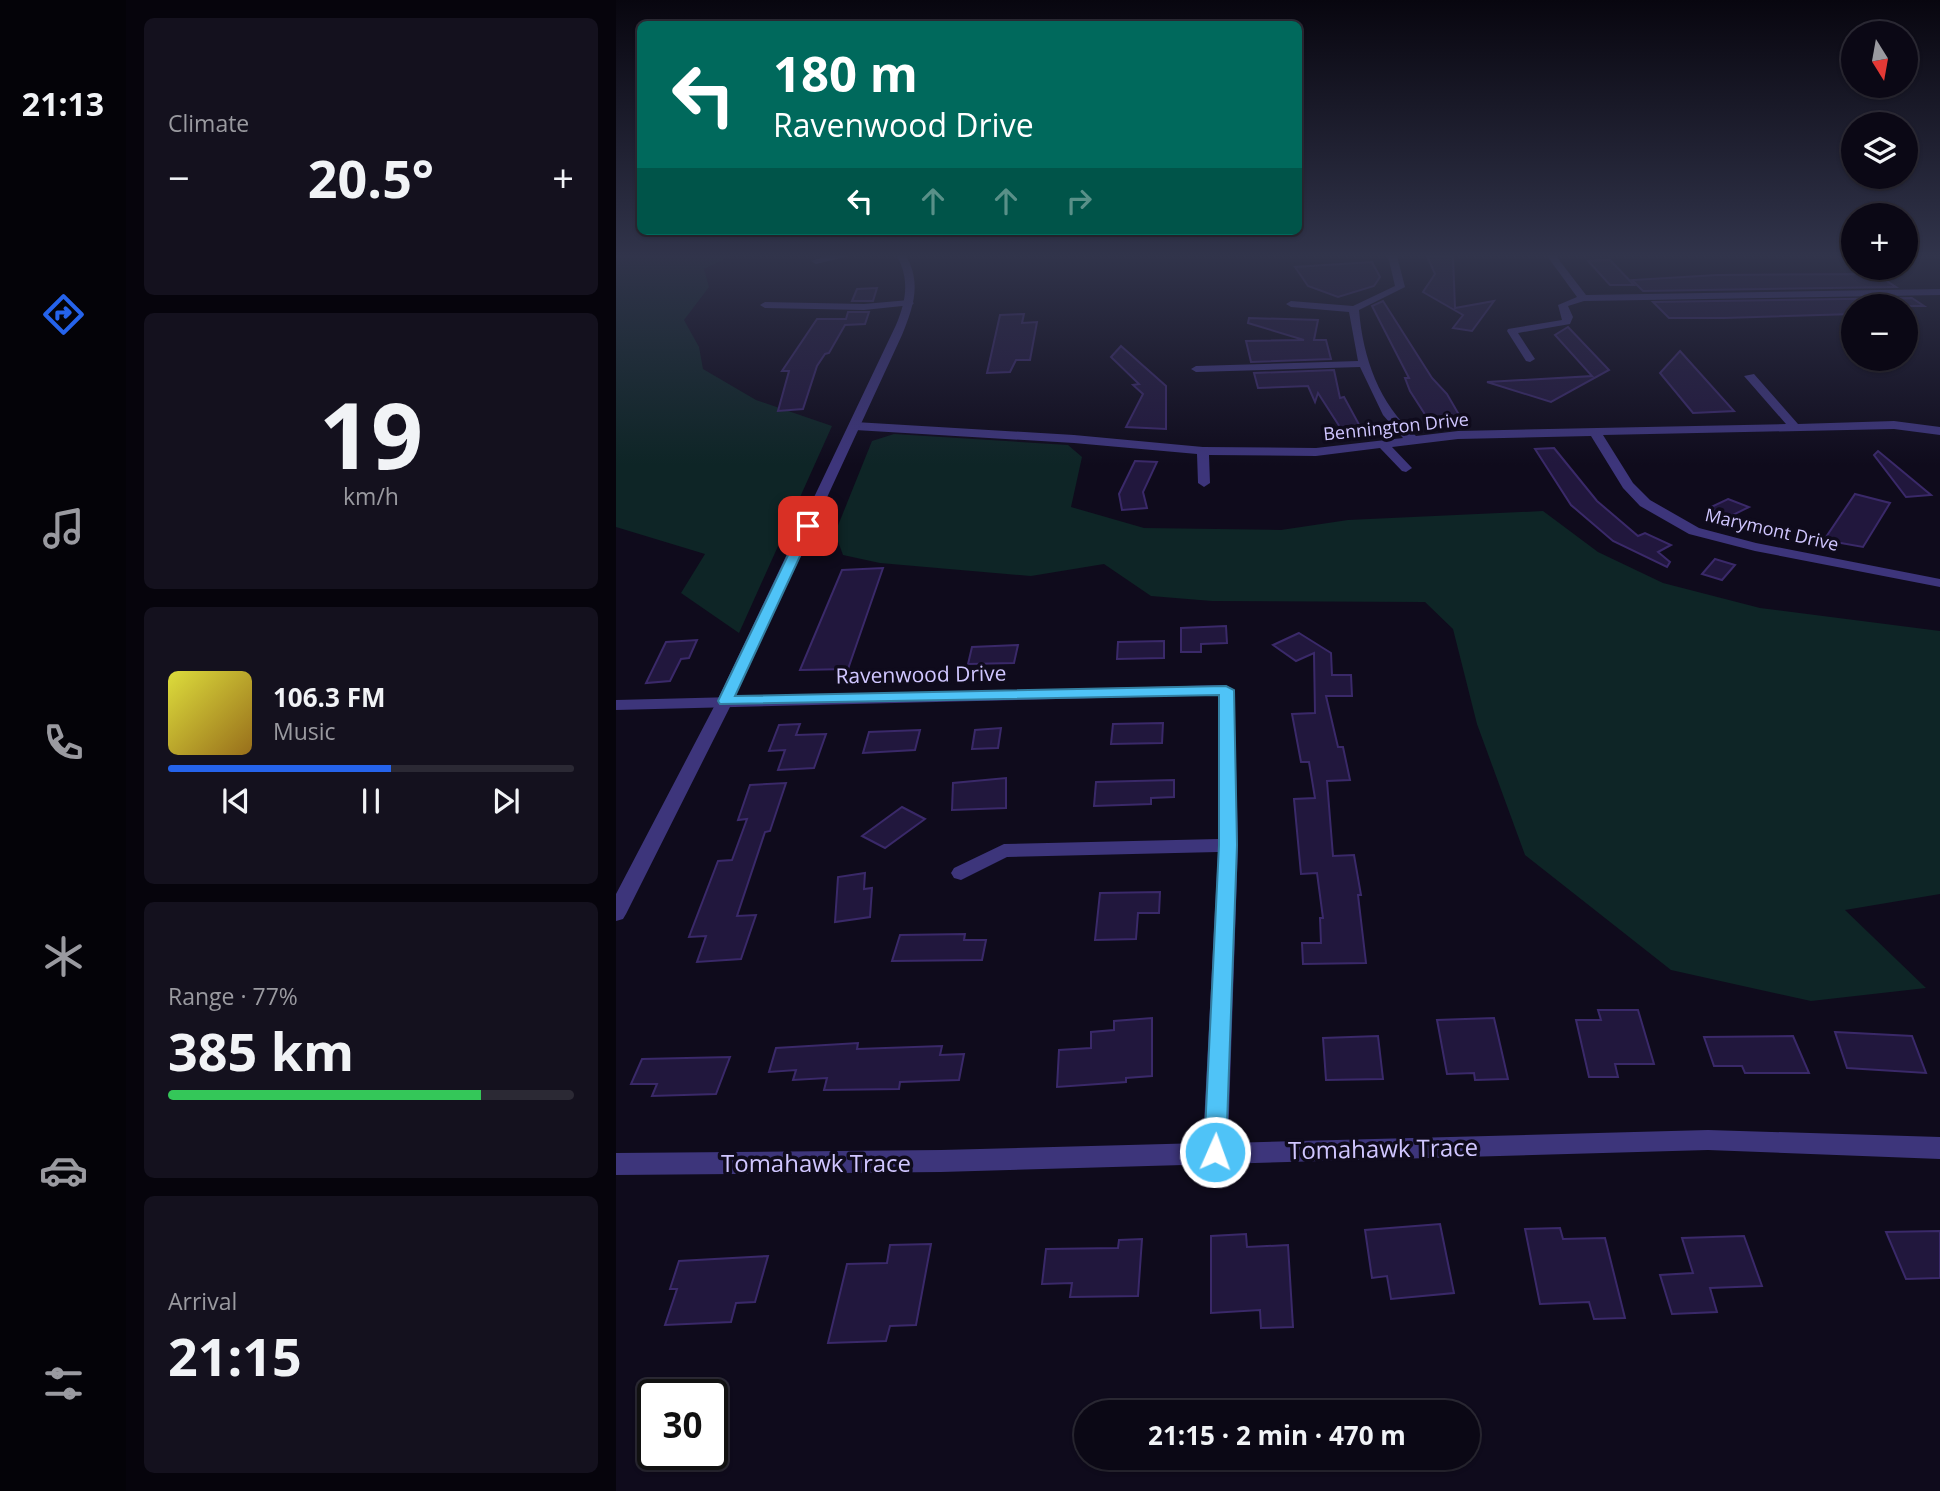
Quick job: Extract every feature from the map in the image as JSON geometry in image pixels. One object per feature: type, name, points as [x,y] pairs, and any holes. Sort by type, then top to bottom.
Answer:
[{"type":"street","points":[[616,914],[725,701],[855,426],[899,326]]},
{"type":"street","points":[[1355,326],[1366,364],[1383,405],[1403,432],[1413,440]]},
{"type":"street","points":[[1530,359],[1512,331],[1545,326]]},
{"type":"street","points":[[1196,369],[1366,364]]},
{"type":"street","points":[[1750,376],[1794,426]]},
{"type":"street","name":"Bennington Drive","points":[[855,426],[1074,439],[1203,451],[1316,452],[1458,435],[1794,426],[1894,425],[1940,430]]},
{"type":"street","name":"Marymont Drive","points":[[1595,433],[1628,485],[1645,503],[1694,531],[1755,547],[1940,583]]},
{"type":"street","points":[[1384,445],[1406,468]]},
{"type":"street","points":[[1203,451],[1204,483]]},
{"type":"street","name":"Ravenwood Drive","points":[[616,705],[1226,690],[1228,845]]},
{"type":"street","points":[[961,873],[1004,851],[1228,845],[1215,1152]]},
{"type":"street","name":"Tomahawk Trace","points":[[616,1164],[941,1161],[1708,1140],[1940,1149]]},
{"type":"green space","points":[[616,326],[687,326],[699,347],[703,369],[756,400],[832,426],[739,633],[681,593],[705,554],[616,527]]},
{"type":"green space","points":[[894,434],[1068,445],[1082,457],[1071,507],[1144,528],[1281,530],[1348,520],[1543,511],[1598,552],[1663,583],[1760,608],[1940,631],[1940,894],[1845,910],[1926,988],[1811,1001],[1671,970],[1525,855],[1477,724],[1453,629],[1425,602],[1212,601],[1151,596],[1104,564],[1031,576],[880,563],[843,555],[835,533],[872,441]]},
{"type":"building","points":[[813,326],[845,326],[829,353],[825,354],[817,366],[803,409],[778,411],[789,371],[782,371]]},
{"type":"building","points":[[998,326],[1036,326],[1030,360],[1016,360],[1010,372],[987,373]]},
{"type":"building","points":[[1256,326],[1317,326],[1314,340],[1326,340],[1331,359],[1251,362],[1246,341],[1304,340]]},
{"type":"building","points":[[1382,326],[1399,326],[1462,420],[1428,419],[1410,391],[1405,378],[1409,378]]},
{"type":"building","points":[[1455,326],[1476,326],[1472,331],[1453,328]]},
{"type":"building","points":[[1568,327],[1609,370],[1551,402],[1487,382],[1592,376],[1555,335]]},
{"type":"building","points":[[1121,346],[1166,386],[1166,429],[1126,427],[1143,394],[1133,385],[1139,384],[1111,357]]},
{"type":"building","points":[[1680,351],[1734,411],[1693,413],[1660,373]]},
{"type":"building","points":[[1334,370],[1340,398],[1344,397],[1362,430],[1347,431],[1347,438],[1318,393],[1315,402],[1308,386],[1258,388],[1254,373]]},
{"type":"building","points":[[1554,448],[1597,501],[1638,536],[1645,533],[1671,545],[1658,552],[1670,562],[1667,567],[1613,541],[1571,505],[1535,449]]},
{"type":"building","points":[[1878,451],[1931,495],[1906,497],[1874,455]]},
{"type":"building","points":[[1135,461],[1157,462],[1143,492],[1147,508],[1122,510],[1119,494]]},
{"type":"building","points":[[1855,494],[1890,503],[1863,547],[1824,540]]},
{"type":"building","points":[[1728,499],[1749,507],[1729,517],[1709,508]]},
{"type":"building","points":[[1715,559],[1735,565],[1722,580],[1702,574]]},
{"type":"building","points":[[883,568],[848,669],[800,670],[842,570]]},
{"type":"building","points":[[1226,626],[1227,643],[1201,644],[1201,652],[1181,652],[1181,628]]},
{"type":"building","points":[[1299,633],[1331,653],[1332,675],[1351,675],[1352,696],[1326,696],[1338,747],[1343,747],[1350,780],[1327,781],[1333,856],[1354,855],[1361,895],[1358,895],[1366,963],[1303,964],[1302,943],[1321,943],[1320,918],[1323,918],[1317,873],[1301,874],[1294,799],[1315,798],[1309,762],[1301,762],[1292,714],[1315,713],[1314,653],[1296,661],[1273,645]]},
{"type":"building","points":[[697,640],[689,658],[681,659],[670,681],[646,683],[666,642]]},
{"type":"building","points":[[1164,641],[1164,658],[1117,659],[1118,642]]},
{"type":"building","points":[[1018,645],[1014,663],[968,664],[972,647]]},
{"type":"building","points":[[1163,723],[1162,743],[1111,744],[1113,724]]},
{"type":"building","points":[[800,724],[796,735],[826,734],[814,768],[778,770],[785,750],[769,751],[779,725]]},
{"type":"building","points":[[1001,728],[998,748],[972,749],[975,730]]},
{"type":"building","points":[[920,730],[915,750],[863,753],[869,732]]},
{"type":"building","points":[[1006,778],[1006,808],[952,810],[953,783]]},
{"type":"building","points":[[1174,780],[1174,797],[1151,798],[1151,804],[1094,806],[1096,782]]},
{"type":"building","points":[[786,783],[770,831],[765,832],[737,916],[756,915],[741,959],[697,962],[706,936],[689,937],[718,861],[732,860],[747,819],[738,820],[750,785]]},
{"type":"building","points":[[902,807],[925,819],[885,848],[862,836]]},
{"type":"building","points":[[865,873],[864,889],[872,888],[870,917],[835,922],[838,877]]},
{"type":"building","points":[[1160,892],[1159,913],[1138,913],[1136,939],[1095,940],[1100,893]]},
{"type":"building","points":[[965,934],[964,940],[986,940],[982,960],[892,961],[900,935]]},
{"type":"building","points":[[1598,1010],[1638,1010],[1654,1064],[1615,1064],[1618,1077],[1589,1077],[1576,1020],[1601,1020]]},
{"type":"building","points":[[1152,1018],[1152,1076],[1126,1078],[1126,1082],[1057,1087],[1059,1050],[1091,1048],[1091,1032],[1114,1030],[1114,1021]]},
{"type":"building","points":[[1494,1018],[1508,1079],[1475,1080],[1474,1073],[1447,1074],[1437,1020]]},
{"type":"building","points":[[1835,1032],[1912,1036],[1926,1073],[1847,1068]]},
{"type":"building","points":[[1378,1036],[1383,1079],[1326,1080],[1323,1038]]},
{"type":"building","points":[[1793,1036],[1809,1073],[1745,1073],[1742,1066],[1714,1066],[1704,1037]]},
{"type":"building","points":[[858,1043],[857,1049],[942,1046],[940,1055],[964,1054],[959,1080],[900,1082],[899,1089],[824,1090],[827,1078],[793,1080],[796,1070],[769,1072],[776,1048]]},
{"type":"building","points":[[730,1057],[716,1094],[652,1096],[657,1084],[631,1084],[642,1059]]},
{"type":"building","points":[[1440,1224],[1454,1293],[1391,1299],[1387,1276],[1372,1278],[1365,1230]]},
{"type":"building","points":[[1560,1228],[1563,1239],[1605,1238],[1625,1318],[1594,1319],[1589,1302],[1540,1304],[1525,1229]]},
{"type":"building","points":[[1940,1231],[1940,1278],[1906,1279],[1886,1232]]},
{"type":"building","points":[[1246,1234],[1247,1247],[1288,1245],[1293,1327],[1261,1328],[1260,1310],[1211,1313],[1211,1236]]},
{"type":"building","points":[[1744,1236],[1762,1286],[1710,1288],[1717,1312],[1672,1314],[1660,1275],[1693,1273],[1682,1238]]},
{"type":"building","points":[[1142,1239],[1138,1296],[1070,1297],[1072,1283],[1042,1284],[1046,1249],[1118,1248],[1119,1240]]},
{"type":"building","points":[[931,1244],[916,1325],[890,1326],[886,1341],[828,1343],[847,1264],[887,1263],[890,1245]]},
{"type":"building","points":[[768,1256],[755,1302],[736,1303],[731,1322],[665,1325],[677,1289],[670,1289],[679,1261]]},
{"type":"route","points":[[808,526],[725,701],[1226,690],[1228,845],[1215,1152]]}]
